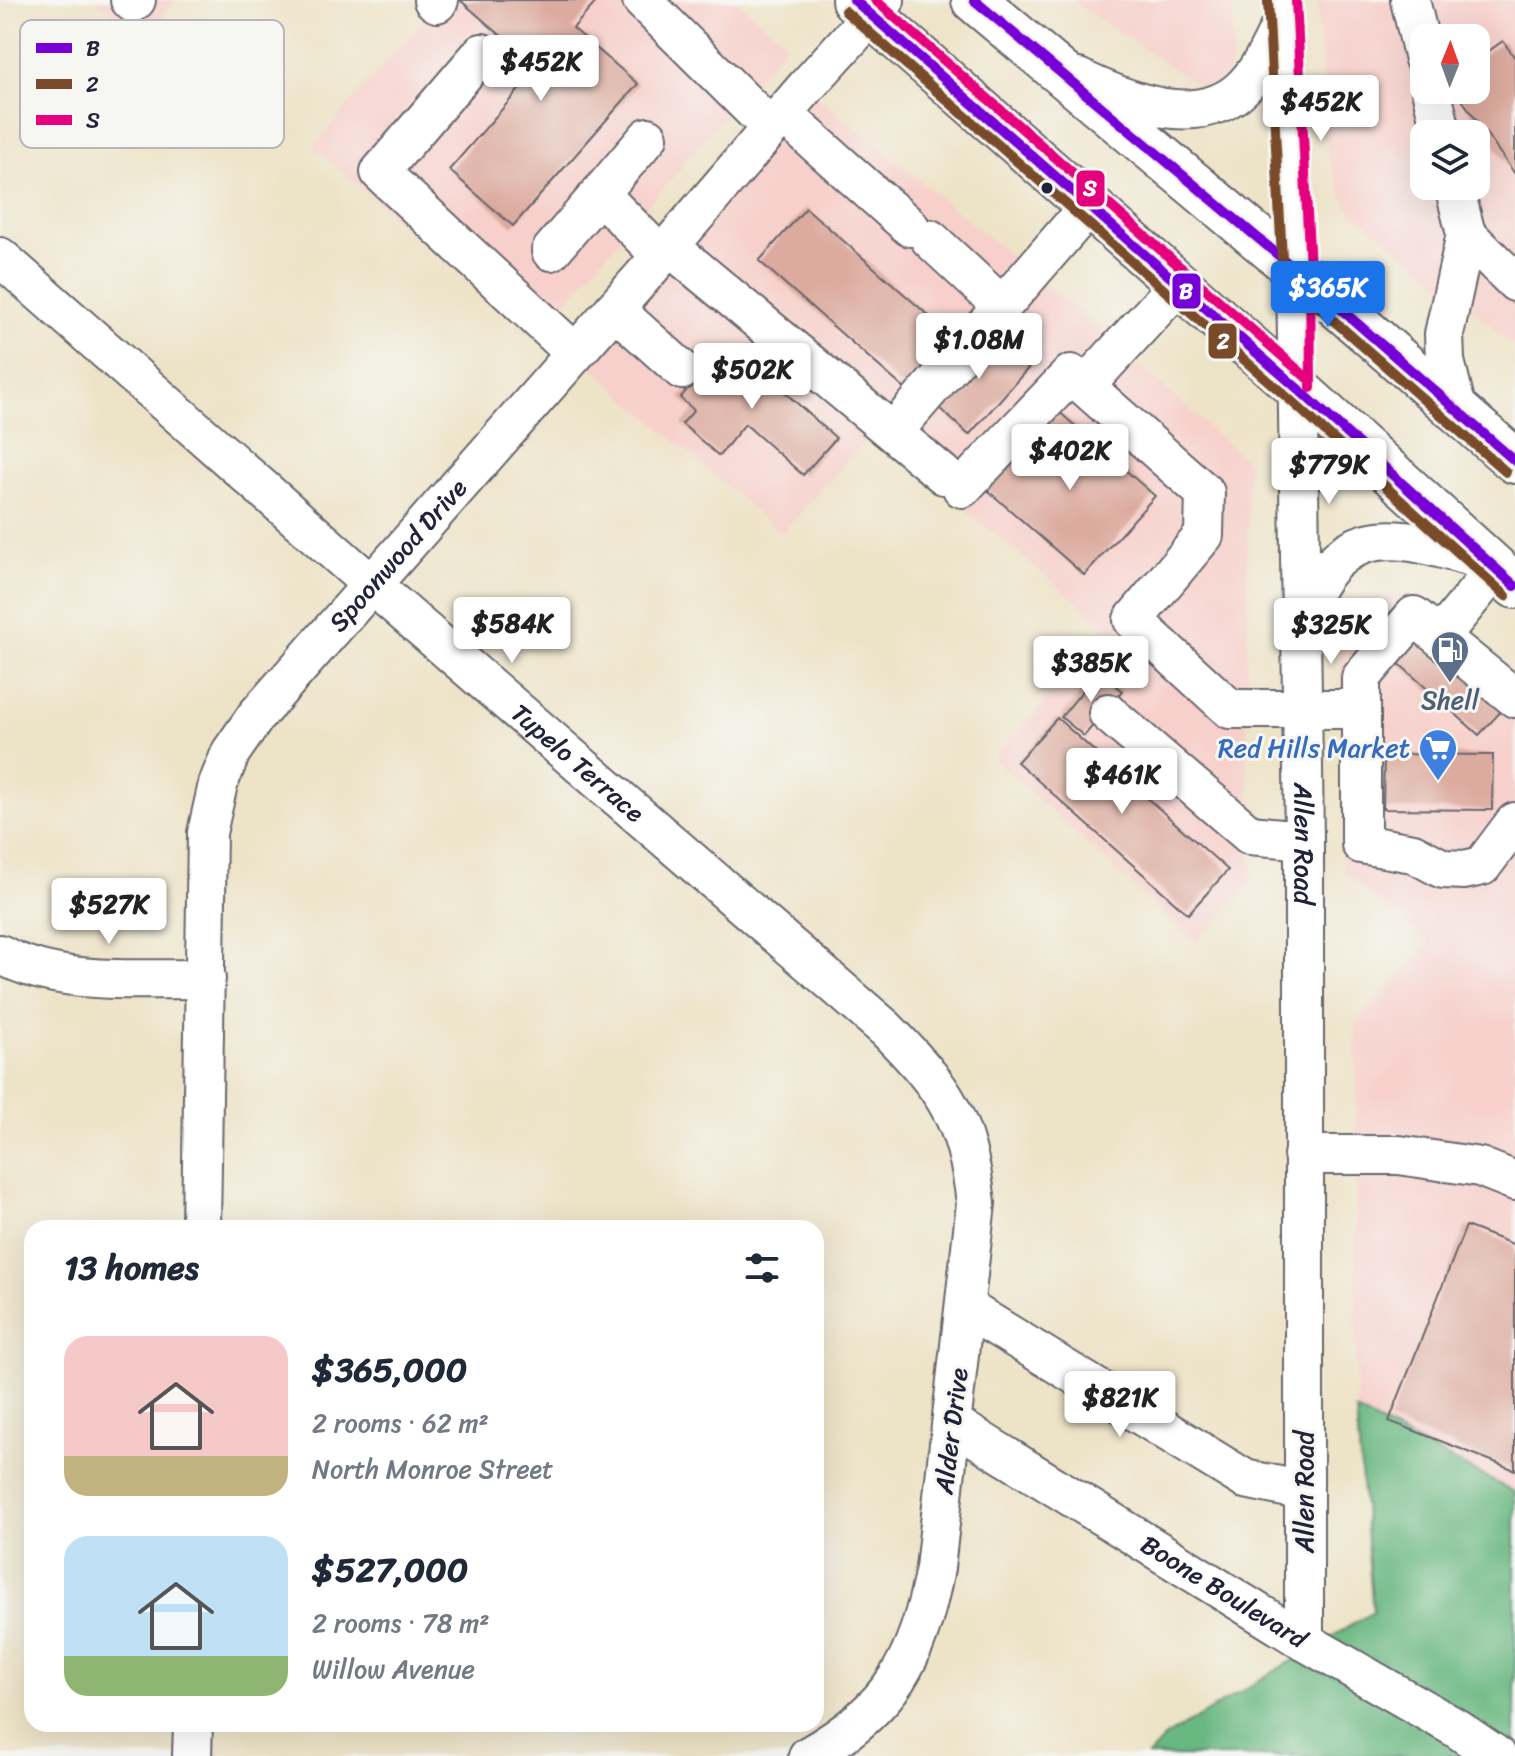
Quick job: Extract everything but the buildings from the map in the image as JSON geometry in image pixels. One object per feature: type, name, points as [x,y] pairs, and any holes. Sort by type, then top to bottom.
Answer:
[{"type":"main road","points":[[974,0],[1296,270],[1515,461]]},
{"type":"main road","points":[[870,5],[1089,206],[1297,388],[1500,572]]},
{"type":"street","points":[[1410,0],[1416,24]]},
{"type":"street","points":[[649,2],[777,121],[920,233],[1002,306]]},
{"type":"street","name":"Spoonwood Drive","points":[[201,1220],[207,833],[231,752],[256,716],[777,121],[870,5]]},
{"type":"street","points":[[1057,67],[1100,89],[1144,104],[1173,110],[1203,108],[1226,99],[1244,86],[1265,59],[1283,9]]},
{"type":"street","name":"Allen Road","points":[[1283,9],[1296,270],[1304,840],[1304,1641]]},
{"type":"street","points":[[482,53],[380,172],[575,353]]},
{"type":"street","points":[[551,251],[648,137]]},
{"type":"street","points":[[600,194],[665,251],[953,482],[1071,374],[1205,493],[1204,535],[1133,620],[1230,709],[1361,709]]},
{"type":"street","points":[[1457,409],[1445,361],[1444,334],[1466,234],[1458,200]]},
{"type":"street","points":[[893,432],[1089,206]]},
{"type":"street","points":[[1466,234],[1515,282]]},
{"type":"street","name":"Tupelo Terrace","points":[[0,257],[372,585],[886,1029],[918,1061],[946,1099],[960,1125]]},
{"type":"street","points":[[1085,386],[1179,284]]},
{"type":"street","points":[[614,309],[682,370]]},
{"type":"street","points":[[1300,623],[1311,592],[1324,571],[1340,555],[1357,546],[1378,541],[1427,544],[1500,572],[1440,637]]},
{"type":"street","points":[[1515,698],[1414,616],[1361,678],[1361,844],[1413,853],[1443,869],[1464,870],[1482,866],[1515,822]]},
{"type":"street","points":[[1108,713],[1250,835],[1304,840]]},
{"type":"street","points":[[0,954],[22,966],[63,976],[206,979]]},
{"type":"street","name":"Alder Drive","points":[[808,1756],[840,1738],[863,1720],[883,1697],[906,1664],[928,1606],[966,1308],[976,1203],[971,1162],[960,1125]]},
{"type":"street","points":[[1303,1155],[1399,1155],[1480,1167],[1515,1181]]},
{"type":"street","points":[[966,1308],[1245,1479],[1304,1491]]},
{"type":"street","name":"Boone Boulevard","points":[[952,1423],[1304,1641],[1456,1728],[1497,1756]]},
{"type":"street","points":[[192,1756],[193,1732]]},
{"type":"shaded area","points":[[95,0],[176,0],[159,20],[118,20]]},
{"type":"shaded area","points":[[419,0],[736,0],[787,43],[536,337],[313,147],[430,10]]},
{"type":"shaded area","points":[[1071,0],[1232,0],[1233,57],[1225,85],[1214,96]]},
{"type":"shaded area","points":[[1317,0],[1515,0],[1515,348],[1347,207],[1328,158]]},
{"type":"shaded area","points":[[806,87],[1085,317],[1248,462],[1247,741],[1253,882],[1196,943],[993,758],[1110,629],[872,433],[781,534],[575,353]]},
{"type":"shaded area","points":[[1420,594],[1515,682],[1515,1492],[1356,1411],[1356,1023],[1431,945],[1343,872],[1340,650],[1360,618],[1388,596]]},
{"type":"green space","points":[[1356,1411],[1515,1492],[1515,1756],[1148,1756],[1167,1736],[1373,1612]]},
{"type":"transit line","name":"B","points":[[854,0],[1297,388],[1515,586]]},
{"type":"transit line","name":"S","points":[[875,0],[1306,377]]},
{"type":"transit line","name":"B","points":[[974,0],[1296,270],[1515,461]]},
{"type":"transit line","name":"S","points":[[1296,0],[1310,269],[1311,388]]},
{"type":"transit line","name":"2","points":[[1268,1],[1283,276],[1506,472]]},
{"type":"transit line","name":"2","points":[[845,11],[1288,398],[1506,596]]},
{"type":"place","name":"Shell","points":[[1450,684]]},
{"type":"place","name":"Red Hills Market","points":[[1438,782]]}]
